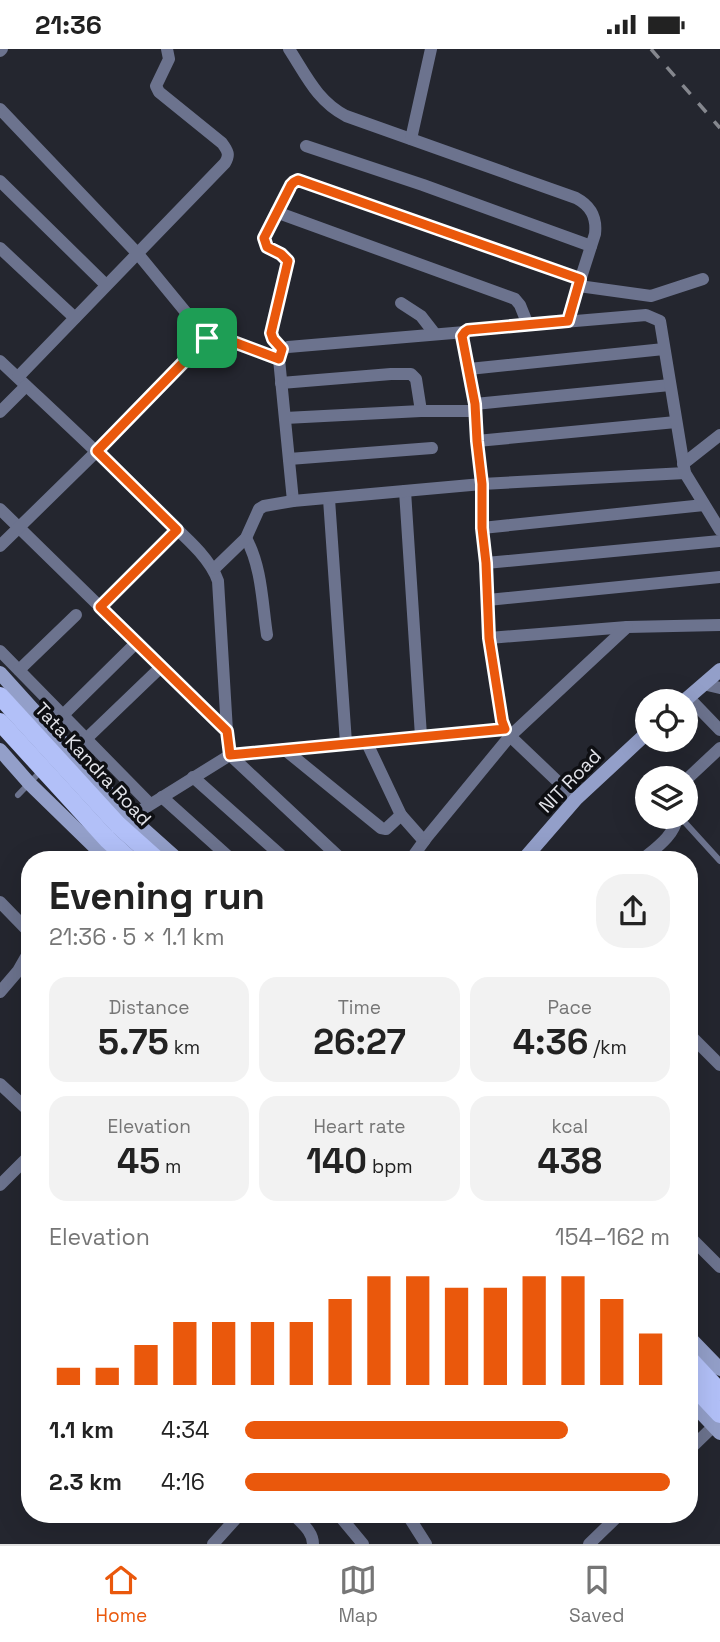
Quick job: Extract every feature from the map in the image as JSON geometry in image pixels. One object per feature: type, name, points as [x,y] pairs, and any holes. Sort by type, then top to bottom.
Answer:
[{"type":"main road","name":"Tata Kandra Road","points":[[0,696],[108,842]]},
{"type":"main road","name":"Tata Kandra Road","points":[[0,722],[108,842],[133,851]]},
{"type":"main road","points":[[698,1369],[720,1392]]},
{"type":"main road","points":[[698,1399],[718,1423]]},
{"type":"street","points":[[0,412],[22,381],[75,318],[229,157],[222,143],[159,92],[156,86],[169,59],[167,49]]},
{"type":"street","points":[[289,49],[319,96],[330,107],[346,116],[584,202],[593,215],[596,227],[568,321]]},
{"type":"street","points":[[411,139],[432,49]]},
{"type":"street","points":[[0,109],[138,254],[207,338]]},
{"type":"street","points":[[306,146],[591,246]]},
{"type":"street","points":[[0,181],[106,285]]},
{"type":"street","points":[[293,501],[280,354],[271,333],[288,261],[267,247],[264,238],[294,182],[303,181],[580,282],[651,296],[704,279]]},
{"type":"street","points":[[276,212],[515,299],[528,325]]},
{"type":"street","points":[[0,248],[75,318]]},
{"type":"street","points":[[401,303],[421,316],[435,334]]},
{"type":"street","points":[[280,354],[288,347],[646,315],[660,321],[662,329],[684,468],[720,530]]},
{"type":"street","points":[[465,332],[462,336],[475,407],[482,484],[489,638],[502,721],[508,732],[576,799]]},
{"type":"street","points":[[0,546],[207,338],[214,336],[280,354]]},
{"type":"street","points":[[469,369],[664,349]]},
{"type":"street","points":[[0,361],[97,451],[214,569],[218,581],[230,755],[333,851]]},
{"type":"street","points":[[281,383],[391,374],[411,375],[416,379],[421,411]]},
{"type":"street","points":[[285,418],[475,407],[670,385]]},
{"type":"street","points":[[477,441],[676,422]]},
{"type":"street","points":[[214,569],[246,538],[259,509],[264,506],[293,501],[684,468],[718,441]]},
{"type":"street","points":[[289,459],[432,448]]},
{"type":"street","points":[[405,492],[421,736]]},
{"type":"street","points":[[329,499],[346,743]]},
{"type":"street","points":[[482,528],[704,505]]},
{"type":"street","points":[[0,509],[227,731]]},
{"type":"street","points":[[100,607],[177,530]]},
{"type":"street","points":[[246,538],[258,567],[267,635]]},
{"type":"street","points":[[486,563],[720,541]]},
{"type":"street","points":[[488,600],[720,577]]},
{"type":"street","points":[[19,670],[76,615]]},
{"type":"street","points":[[489,638],[627,627],[720,625]]},
{"type":"street","points":[[417,851],[508,732],[627,627]]},
{"type":"street","points":[[63,715],[136,643]]},
{"type":"street","points":[[0,651],[86,739],[156,801],[221,851]]},
{"type":"street","points":[[86,739],[161,667]]},
{"type":"street","points":[[697,689],[720,670]]},
{"type":"street","points":[[0,673],[108,842]]},
{"type":"street","points":[[703,684],[720,688]]},
{"type":"street","points":[[698,711],[720,730]]},
{"type":"street","points":[[108,842],[156,801],[230,755],[421,736],[508,732]]},
{"type":"street","points":[[366,741],[401,815],[424,841]]},
{"type":"street","name":"NIT Road","points":[[531,851],[576,799],[635,744]]},
{"type":"street","points":[[698,769],[720,748]]},
{"type":"street","points":[[284,749],[381,828],[386,828],[401,815]]},
{"type":"street","points":[[0,750],[30,784],[108,842],[145,851]]},
{"type":"street","points":[[193,777],[276,851]]},
{"type":"street","points":[[652,851],[674,829]]},
{"type":"street","points":[[0,902],[21,924]]},
{"type":"street","points":[[0,992],[21,966]]},
{"type":"street","points":[[698,1043],[720,1065]]},
{"type":"street","points":[[0,1084],[21,1104]]},
{"type":"street","points":[[0,1185],[21,1164]]},
{"type":"street","points":[[698,1245],[720,1267]]},
{"type":"street","points":[[698,1346],[720,1369]]},
{"type":"street","points":[[698,1442],[718,1423]]},
{"type":"street","points":[[213,1544],[232,1523]]},
{"type":"street","points":[[301,1523],[312,1536],[313,1544]]},
{"type":"street","points":[[346,1523],[363,1544]]},
{"type":"street","points":[[413,1523],[426,1544]]},
{"type":"street","points":[[589,1544],[607,1523]]},
{"type":"lane","points":[[18,795],[43,769]]},
{"type":"lane","points":[[689,829],[720,861]]},
{"type":"railway","points":[[651,49],[720,128]]},
{"type":"route","points":[[298,180],[580,279],[568,321],[468,330],[462,336],[475,404],[482,484],[489,638],[505,729],[230,755],[227,731],[100,607],[177,530],[97,451],[207,338],[223,338],[279,359],[282,349],[271,333],[288,261],[267,247],[264,238],[291,185],[298,180]]}]
